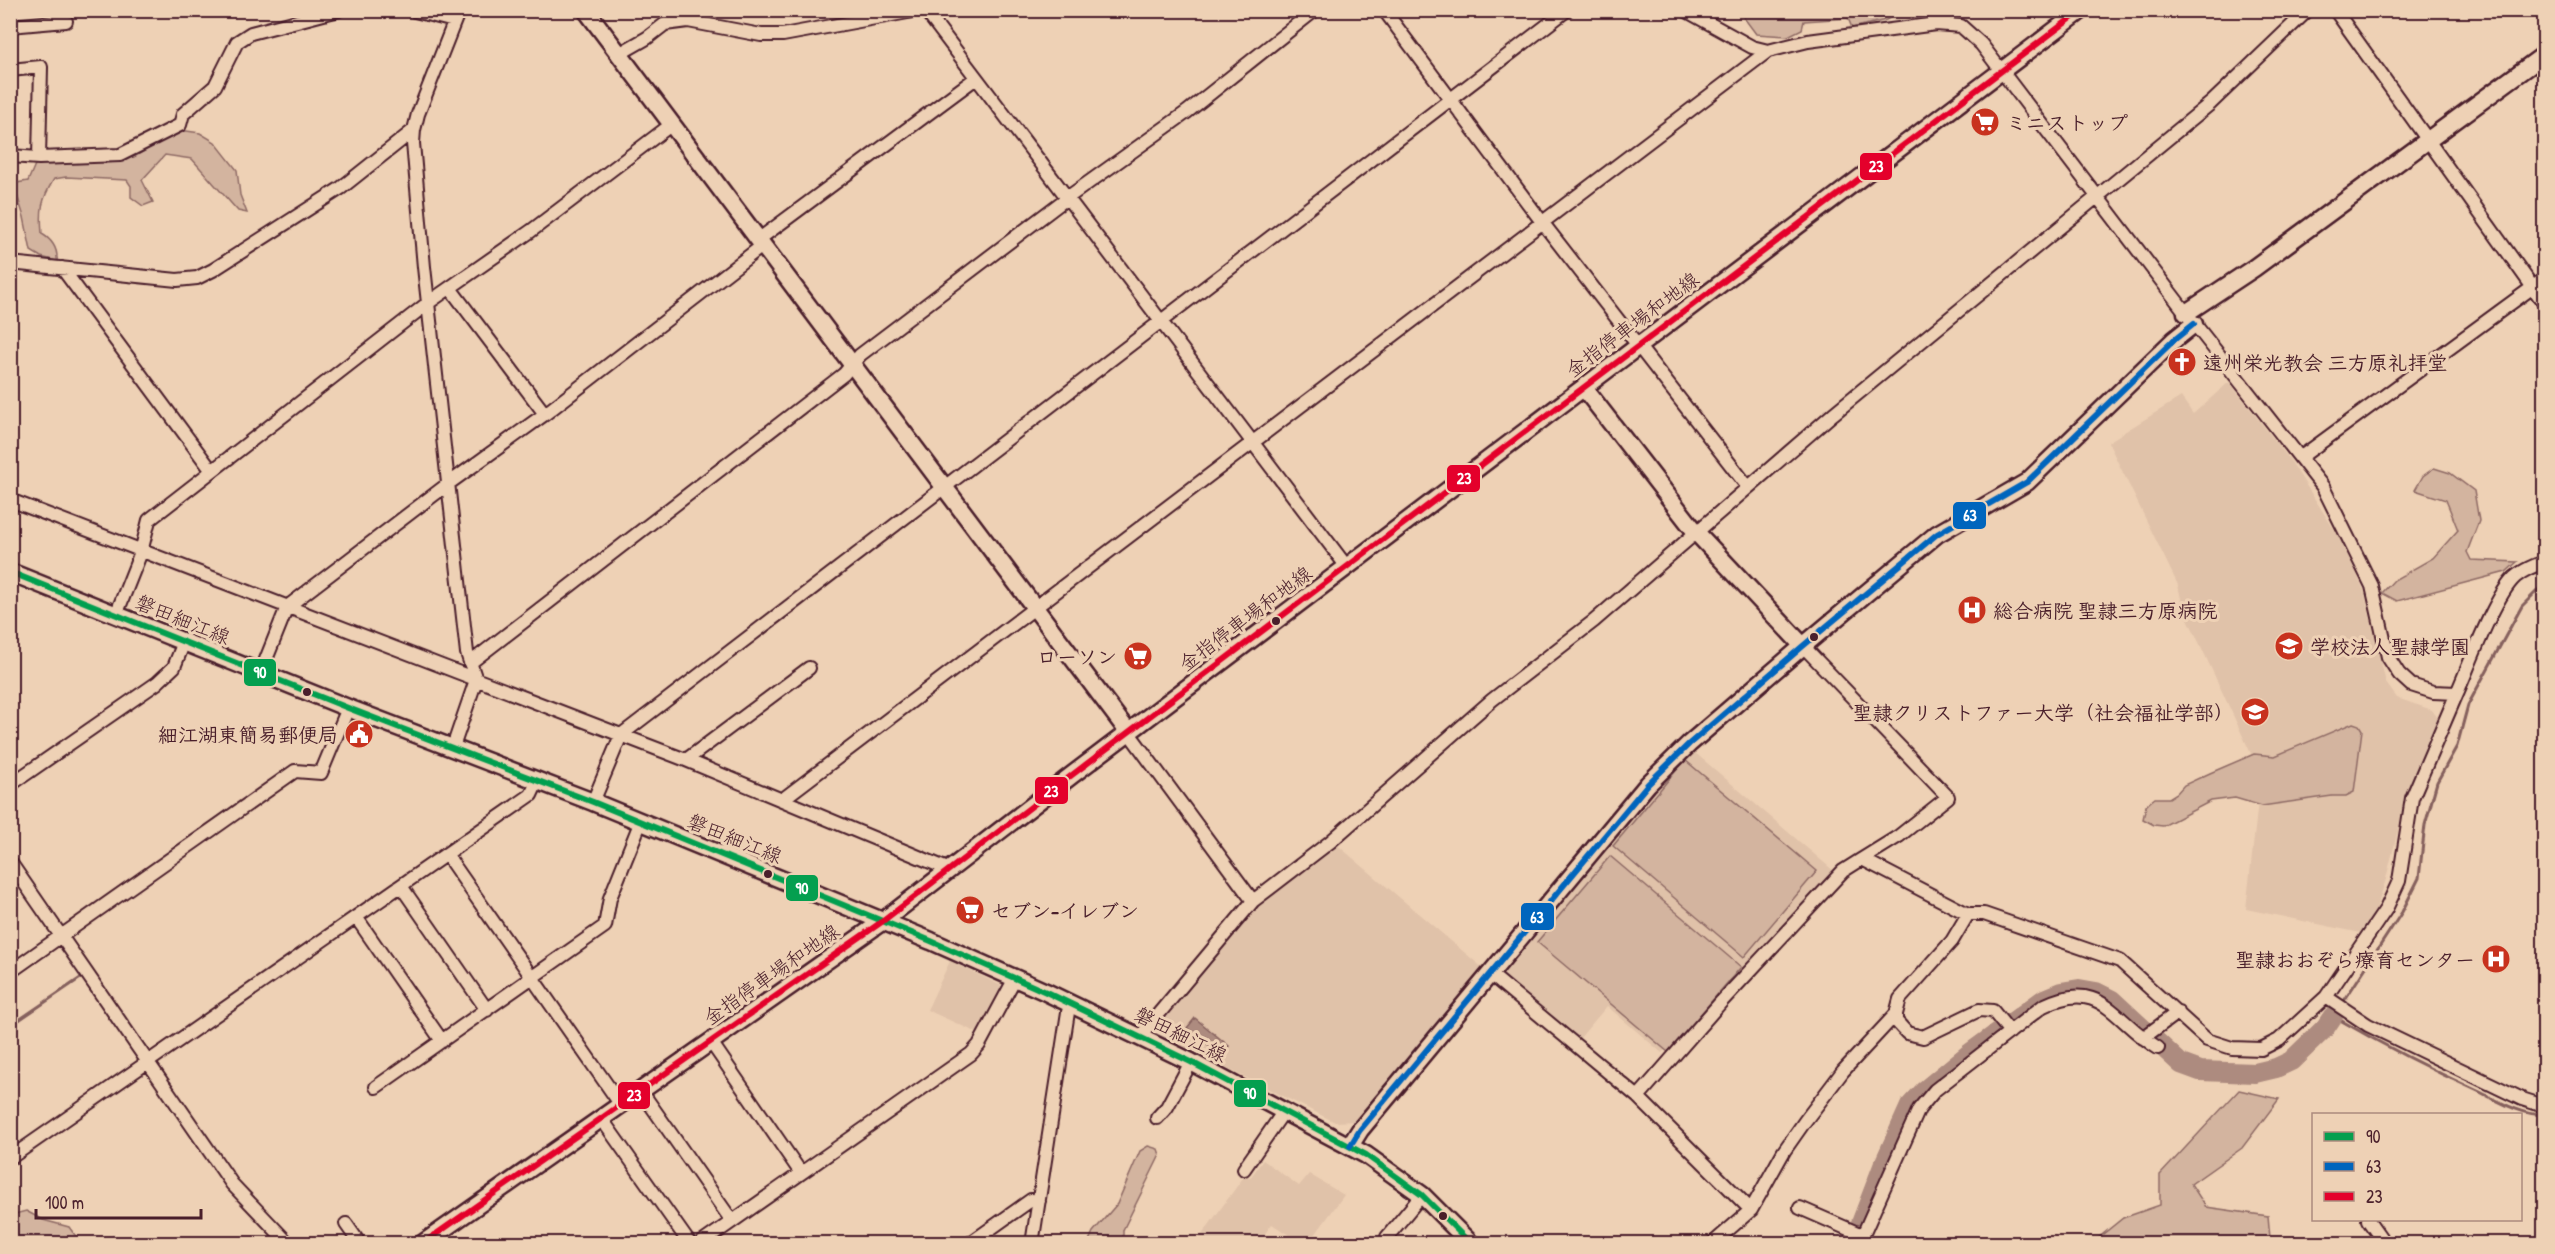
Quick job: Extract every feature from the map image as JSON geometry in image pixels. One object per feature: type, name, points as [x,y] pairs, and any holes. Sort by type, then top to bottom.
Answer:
[{"type":"main road","points":[[586,10],[1129,733]]},
{"type":"main road","name":"金指停車場和地線","points":[[422,1244],[883,921],[1638,345],[2082,10]]},
{"type":"main road","points":[[1350,1146],[1359,1130],[1648,784],[1689,744],[1937,534],[2027,482],[2167,348],[2190,319],[2254,268],[2544,55]]},
{"type":"main road","points":[[1584,388],[1695,531],[1803,646]]},
{"type":"main road","name":"磐田細江線","points":[[10,572],[348,708],[641,821],[883,921],[1072,1004],[1191,1062],[1350,1146],[1388,1169],[1422,1195],[1471,1244]]},
{"type":"street","points":[[10,156],[39,158],[120,156],[180,125],[183,114],[215,86],[237,42],[251,33],[339,10]]},
{"type":"street","points":[[411,10],[457,16],[418,114],[414,130],[414,154],[428,303],[448,484],[470,663],[476,680],[453,747]]},
{"type":"street","points":[[619,54],[647,38],[665,24],[688,21],[761,35],[783,35],[919,10]]},
{"type":"street","points":[[924,10],[1347,567]]},
{"type":"street","points":[[470,663],[852,366],[860,356],[1067,198],[1187,112],[1315,10]]},
{"type":"street","points":[[1384,10],[1542,222],[1748,487]]},
{"type":"street","points":[[593,802],[621,735],[1567,10]]},
{"type":"street","points":[[1685,10],[1752,46],[1768,51]]},
{"type":"street","points":[[1142,1037],[1146,1029],[1253,902],[1330,842],[1492,700],[1594,621],[1695,531],[2097,196],[2211,104],[2308,10]]},
{"type":"street","points":[[2335,10],[2544,303]]},
{"type":"street","points":[[10,26],[66,21]]},
{"type":"street","points":[[783,799],[1768,51],[1808,41],[1936,24],[1961,26],[1981,44],[2190,319],[2323,487],[2368,577],[2378,606],[2388,657],[2399,674],[2411,685],[2433,692],[2457,693]]},
{"type":"street","points":[[10,70],[41,67],[39,158]]},
{"type":"street","points":[[261,672],[287,607],[448,484],[545,414],[760,243],[976,78]]},
{"type":"street","points":[[116,615],[141,552],[148,520],[428,303],[531,231],[672,124]]},
{"type":"street","points":[[10,263],[177,280],[197,278],[341,188],[414,130]]},
{"type":"street","points":[[62,268],[212,471]]},
{"type":"street","points":[[2301,457],[2544,279]]},
{"type":"street","points":[[450,288],[545,414]]},
{"type":"street","points":[[10,500],[686,760],[950,870]]},
{"type":"street","points":[[1862,859],[1968,914],[1983,914],[2120,961],[2207,1040],[2232,1048],[2261,1049],[2279,1040],[2331,1001],[2386,909],[2399,881],[2412,798],[2498,602],[2515,577],[2544,563]]},
{"type":"street","points":[[10,785],[157,683],[174,667],[184,642]]},
{"type":"street","points":[[1638,1097],[1722,1000],[1843,871],[1899,836],[1948,797],[1803,646]]},
{"type":"street","points":[[686,760],[809,668]]},
{"type":"street","points":[[10,972],[295,771],[321,773],[348,708]]},
{"type":"street","points":[[1129,733],[1253,902]]},
{"type":"street","points":[[10,1158],[531,795],[538,780]]},
{"type":"street","points":[[376,1087],[605,926],[610,898],[641,821]]},
{"type":"street","points":[[446,854],[621,1105]]},
{"type":"street","points":[[10,862],[232,1184],[289,1244]]},
{"type":"street","points":[[401,886],[487,1010]]},
{"type":"street","points":[[1968,914],[1952,941],[1899,999],[1896,1021],[1907,1033],[1923,1037],[1979,1010],[1993,1011],[2009,1031]]},
{"type":"street","points":[[356,917],[442,1041]]},
{"type":"street","points":[[1489,973],[1638,1097],[1750,1209]]},
{"type":"street","points":[[700,1244],[971,1054],[979,1044],[1015,978]]},
{"type":"street","points":[[1800,1208],[1840,1225],[1861,1238],[1919,1109],[1935,1090],[2009,1031],[2043,1006],[2062,997],[2082,995],[2102,1003],[2158,1048]]},
{"type":"street","points":[[2331,1001],[2368,1025],[2522,1099],[2544,1106]]},
{"type":"street","points":[[1032,1244],[1068,1012],[1072,1004]]},
{"type":"street","points":[[2143,1038],[2178,1012]]},
{"type":"street","points":[[1712,1244],[1750,1209],[1784,1150],[1816,1106],[1843,1071],[1896,1014]]},
{"type":"street","points":[[711,1042],[801,1173]]},
{"type":"street","points":[[1157,1118],[1167,1107],[1191,1062]]},
{"type":"street","points":[[641,1091],[732,1221]]},
{"type":"street","points":[[1244,1169],[1284,1111]]},
{"type":"street","points":[[601,1118],[690,1244]]},
{"type":"street","points":[[1387,1237],[1422,1195]]},
{"type":"street","points":[[969,1244],[1032,1200],[1039,1201]]},
{"type":"street","points":[[2369,1221],[2385,1244]]},
{"type":"street","points":[[346,1224],[360,1244]]},
{"type":"shaded area","points":[[1735,11],[1902,11],[1886,20],[1852,28],[1848,18],[1804,21],[1802,29],[1788,36],[1756,34],[1742,15]]},
{"type":"shaded area","points":[[180,130],[200,133],[215,142],[237,170],[240,195],[247,213],[238,211],[192,159],[165,155],[142,180],[153,202],[143,206],[131,197],[131,186],[127,180],[66,177],[54,179],[44,199],[41,226],[42,234],[49,239],[55,249],[57,261],[41,257],[31,251],[17,195],[17,183],[28,181],[37,160],[134,157]]},
{"type":"shaded area","name":"学校法人聖隷学園","points":[[2229,382],[2290,460],[2344,545],[2364,591],[2386,683],[2397,698],[2432,710],[2440,721],[2405,802],[2375,913],[2361,933],[2246,909],[2261,775],[2183,608],[2178,585],[2108,442],[2181,397],[2193,414]]},
{"type":"shaded area","points":[[2434,468],[2450,473],[2474,491],[2479,521],[2467,552],[2471,560],[2517,562],[2506,572],[2397,601],[2382,593],[2394,580],[2433,558],[2458,530],[2446,500],[2415,490],[2423,476]]},
{"type":"shaded area","points":[[2353,723],[2359,725],[2362,730],[2354,792],[2346,796],[2262,806],[2235,798],[2211,801],[2163,826],[2154,825],[2143,819],[2146,806],[2155,798],[2169,798],[2184,785],[2254,754],[2275,756]]},
{"type":"shaded area","points":[[1693,751],[1835,872],[1662,1053],[1607,1006],[1579,1039],[1499,976],[1657,785]]},
{"type":"shaded area","points":[[1685,760],[1817,871],[1744,957],[1613,846]]},
{"type":"shaded area","points":[[1335,843],[1484,969],[1356,1121],[1335,1122],[1150,1030],[1256,903]]},
{"type":"shaded area","points":[[1610,856],[1741,967],[1668,1052],[1537,942]]},
{"type":"shaded area","points":[[950,961],[1006,988],[980,1034],[927,1010]]},
{"type":"shaded area","points":[[1195,1018],[1229,1046],[1221,1055],[1187,1028]]},
{"type":"shaded area","points":[[2239,1090],[2279,1099],[2242,1148],[2191,1184],[2206,1207],[2268,1216],[2270,1238],[2268,1243],[2092,1243],[2123,1218],[2160,1205],[2160,1175]]},
{"type":"shaded area","points":[[1148,1146],[1158,1149],[1160,1155],[1123,1230],[1123,1237],[1132,1243],[1088,1243],[1093,1232],[1117,1204],[1140,1151]]},
{"type":"shaded area","points":[[1263,1160],[1299,1186],[1309,1174],[1344,1195],[1309,1243],[1301,1243],[1272,1224],[1258,1243],[1196,1243],[1245,1175],[1250,1178]]},
{"type":"shaded area","points":[[26,1211],[43,1220],[69,1227],[80,1242],[116,1236],[116,1243],[11,1243],[11,1215]]},
{"type":"waterway","points":[[2342,1004],[2402,912],[2419,878],[2425,825],[2437,782],[2457,746],[2468,705],[2522,606],[2544,584]]},
{"type":"waterway","points":[[10,1034],[16,1022],[82,977]]},
{"type":"waterway","points":[[1853,1244],[1883,1166],[1910,1106],[1924,1091],[1970,1053],[2044,999],[2061,992],[2079,989],[2096,992],[2112,1000],[2181,1064],[2200,1071],[2255,1073],[2276,1068],[2291,1061],[2325,1028],[2333,1016]]},
{"type":"waterway","points":[[2339,1009],[2333,1016],[2405,1056],[2511,1107],[2528,1113],[2544,1115]]},
{"type":"waterway","points":[[683,1071],[705,1056]]},
{"type":"waterway","points":[[624,1113],[643,1099]]},
{"type":"transit line","name":"23","points":[[422,1244],[883,921],[1072,775],[2082,10]]},
{"type":"transit line","name":"63","points":[[1350,1146],[1360,1130],[1648,784],[1689,744],[1937,534],[2027,482],[2174,340],[2194,324]]},
{"type":"transit line","name":"90","points":[[10,572],[348,708],[593,802],[931,941],[1046,992],[1191,1062],[1366,1155],[1422,1195],[1471,1244]]},
{"type":"place","name":"ミニストップ","points":[[1985,122]]},
{"type":"place","name":"遠州栄光教会 三方原礼拝堂","points":[[2182,362]]},
{"type":"place","name":"総合病院 聖隷三方原病院","points":[[1972,610]]},
{"type":"place","name":"学校法人聖隷学園","points":[[2289,646]]},
{"type":"place","name":"ローソン","points":[[1138,656]]},
{"type":"place","name":"聖隷クリストファー大学（社会福祉学部）","points":[[2255,712]]},
{"type":"place","name":"細江湖東簡易郵便局","points":[[359,734]]},
{"type":"place","name":"セブン-イレブン","points":[[970,910]]},
{"type":"place","name":"聖隷おおぞら療育センター","points":[[2496,959]]}]
